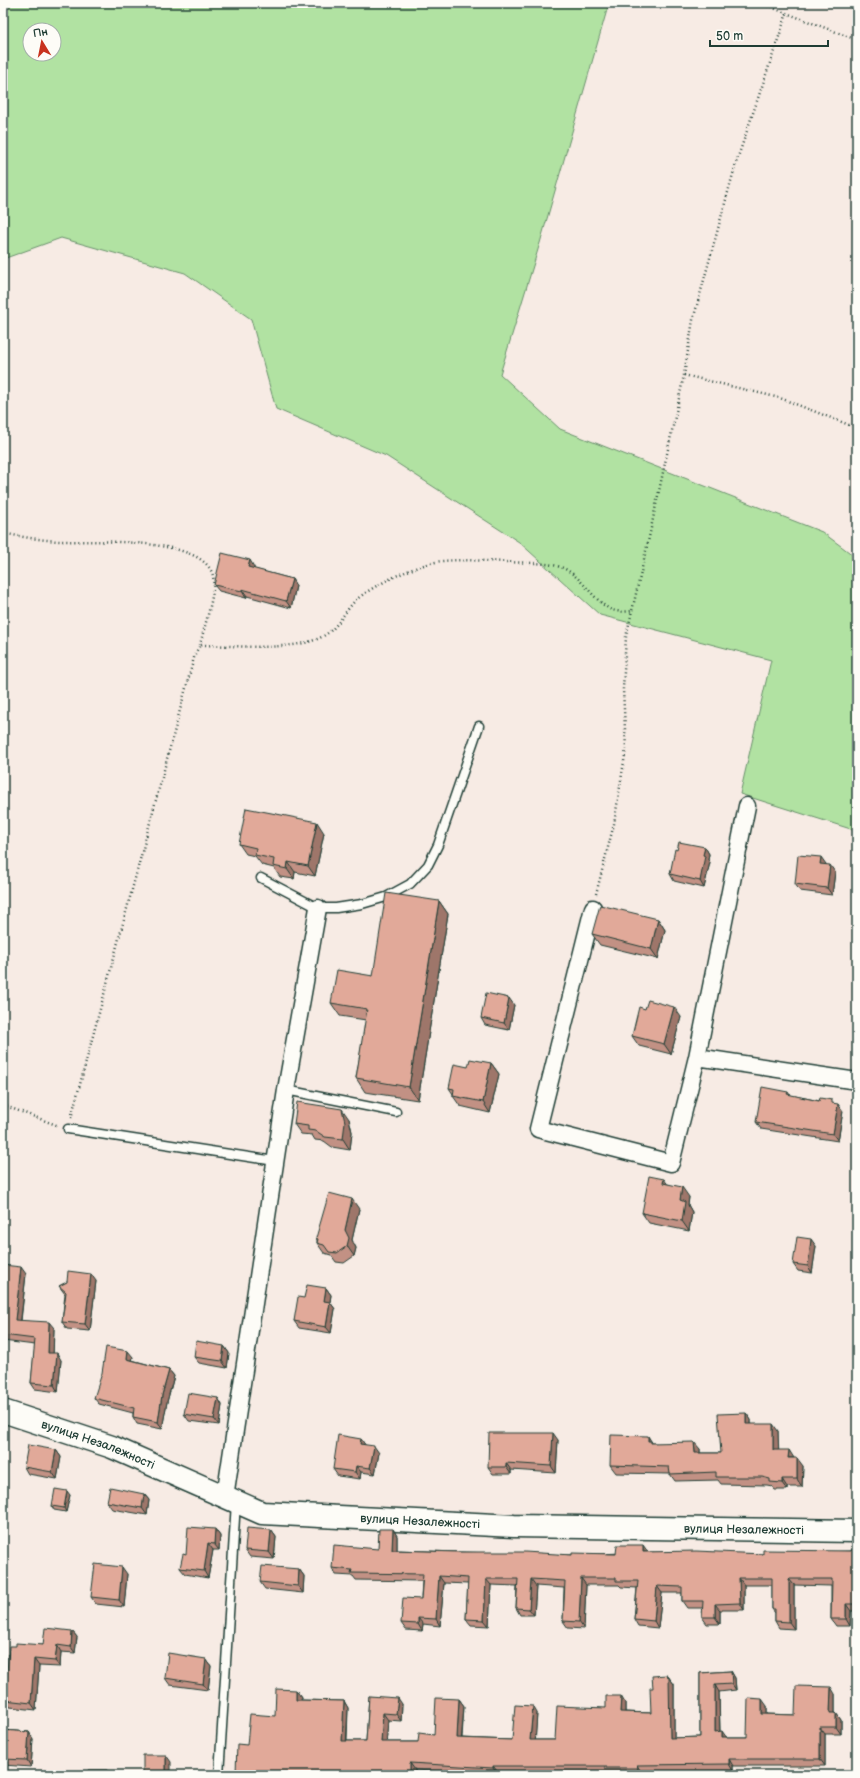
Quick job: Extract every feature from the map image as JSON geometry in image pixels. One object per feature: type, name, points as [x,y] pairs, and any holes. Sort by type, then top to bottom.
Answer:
[{"type":"street","points":[[593,908],[538,1129],[671,1163],[697,1057],[747,806]]},
{"type":"street","points":[[230,1499],[275,1161],[318,908]]},
{"type":"street","points":[[697,1057],[857,1081]]},
{"type":"street","name":"вулиця Незалежності","points":[[3,1410],[112,1447],[262,1513],[514,1526],[857,1531]]},
{"type":"lane","points":[[261,878],[318,908],[336,908],[362,904],[386,897],[410,884],[428,865],[438,845],[479,726]]},
{"type":"lane","points":[[286,1090],[396,1112]]},
{"type":"lane","points":[[68,1129],[275,1161]]},
{"type":"lane","points":[[219,1775],[230,1499]]},
{"type":"path","points":[[760,3],[857,40]]},
{"type":"path","points":[[593,908],[614,824],[626,749],[623,689],[626,638],[684,375],[693,320],[736,163],[787,13]]},
{"type":"path","points":[[684,375],[780,398],[857,428]]},
{"type":"path","points":[[3,532],[17,536],[60,541],[109,540],[154,545],[196,558],[205,563],[213,576],[213,589],[200,645],[195,654],[68,1129],[3,1105]]},
{"type":"path","points":[[200,645],[293,646],[311,641],[326,635],[356,600],[376,586],[410,570],[441,561],[471,560],[536,563],[563,568],[579,579],[609,609],[624,612],[632,611]]},
{"type":"green space","points":[[3,3],[609,3],[540,243],[500,374],[560,429],[822,532],[857,558],[857,831],[740,794],[771,660],[600,615],[519,542],[386,456],[276,409],[251,319],[185,273],[61,238],[3,259]]},
{"type":"building","points":[[222,553],[250,560],[248,567],[292,579],[286,601],[242,589],[242,591],[214,585]]},
{"type":"building","points":[[246,808],[317,822],[308,866],[288,862],[287,869],[273,866],[274,859],[255,855],[256,848],[239,844]]},
{"type":"building","points":[[679,842],[705,847],[703,855],[705,856],[700,881],[670,874],[675,849],[677,850]]},
{"type":"building","points":[[798,855],[821,857],[820,864],[830,865],[827,888],[795,884]]},
{"type":"building","points":[[386,893],[439,901],[409,1087],[356,1078],[367,1009],[331,1003],[337,970],[373,976]]},
{"type":"building","points":[[600,905],[658,919],[651,949],[592,934]]},
{"type":"building","points":[[486,993],[509,998],[504,1023],[481,1018]]},
{"type":"building","points":[[648,1000],[674,1007],[664,1044],[632,1036],[639,1007],[645,1009]]},
{"type":"building","points":[[470,1059],[491,1063],[483,1102],[453,1096],[454,1089],[449,1088],[454,1064],[468,1067]]},
{"type":"building","points":[[762,1087],[788,1092],[787,1094],[819,1101],[820,1098],[832,1100],[832,1103],[838,1104],[833,1134],[756,1122]]},
{"type":"building","points":[[297,1102],[342,1109],[345,1122],[343,1139],[325,1137],[316,1131],[308,1130],[308,1126],[294,1124]]},
{"type":"building","points":[[649,1176],[664,1179],[663,1183],[682,1187],[680,1200],[685,1202],[682,1221],[642,1213]]},
{"type":"building","points":[[329,1193],[352,1199],[345,1230],[349,1238],[347,1246],[337,1253],[329,1252],[324,1245],[317,1243],[318,1239],[316,1238]]},
{"type":"building","points":[[797,1237],[811,1239],[808,1266],[793,1264]]},
{"type":"building","points":[[3,1265],[21,1267],[15,1320],[49,1322],[48,1353],[57,1353],[54,1385],[31,1383],[35,1339],[3,1335]]},
{"type":"building","points":[[68,1271],[91,1274],[85,1324],[62,1322],[66,1292],[59,1286],[67,1282]]},
{"type":"building","points":[[307,1285],[326,1288],[324,1301],[330,1302],[326,1327],[294,1321],[298,1297],[304,1298]]},
{"type":"building","points":[[196,1341],[224,1346],[222,1361],[194,1357]]},
{"type":"building","points":[[106,1347],[128,1351],[127,1359],[169,1370],[162,1395],[158,1422],[133,1417],[134,1408],[94,1398],[102,1373]]},
{"type":"building","points":[[188,1393],[218,1398],[214,1419],[184,1414]]},
{"type":"building","points":[[746,1413],[746,1424],[773,1424],[773,1450],[789,1450],[788,1458],[797,1458],[797,1479],[782,1479],[782,1483],[770,1482],[770,1479],[762,1477],[716,1477],[716,1472],[670,1474],[669,1467],[610,1465],[611,1435],[648,1436],[648,1441],[651,1441],[651,1443],[694,1442],[695,1453],[721,1453],[718,1414]]},
{"type":"building","points":[[489,1433],[553,1433],[551,1466],[506,1463],[506,1467],[488,1467]]},
{"type":"building","points":[[338,1435],[361,1439],[360,1444],[374,1446],[370,1468],[356,1466],[355,1472],[333,1469]]},
{"type":"building","points":[[28,1445],[56,1450],[52,1472],[24,1467]]},
{"type":"building","points":[[110,1487],[144,1494],[142,1508],[107,1502]]},
{"type":"building","points":[[55,1489],[67,1491],[64,1508],[52,1506]]},
{"type":"building","points":[[188,1527],[215,1529],[214,1544],[208,1543],[204,1571],[180,1568],[183,1554],[186,1555]]},
{"type":"building","points":[[247,1528],[271,1530],[269,1552],[245,1550]]},
{"type":"building","points":[[379,1529],[393,1529],[392,1550],[525,1552],[572,1555],[572,1553],[616,1554],[617,1545],[643,1545],[643,1552],[696,1551],[763,1554],[763,1550],[857,1550],[857,1604],[846,1604],[846,1619],[831,1619],[832,1579],[789,1579],[789,1622],[775,1621],[775,1609],[772,1609],[772,1578],[739,1578],[740,1603],[715,1604],[715,1617],[702,1617],[703,1601],[682,1601],[682,1587],[657,1586],[654,1621],[634,1619],[638,1581],[616,1581],[616,1578],[581,1578],[579,1622],[563,1621],[565,1581],[531,1579],[529,1609],[516,1608],[518,1579],[486,1579],[484,1620],[466,1619],[468,1578],[439,1576],[436,1619],[418,1618],[418,1624],[401,1623],[403,1598],[421,1599],[423,1574],[351,1573],[352,1570],[332,1568],[334,1545],[378,1549]]},
{"type":"building","points":[[95,1564],[122,1567],[119,1600],[91,1597]]},
{"type":"building","points":[[262,1566],[299,1569],[298,1586],[260,1582]]},
{"type":"building","points":[[45,1628],[72,1631],[71,1647],[57,1645],[55,1661],[34,1659],[31,1703],[5,1700],[9,1646],[16,1646],[16,1643],[43,1645]]},
{"type":"building","points":[[168,1653],[206,1659],[203,1684],[165,1678]]},
{"type":"building","points":[[731,1671],[732,1684],[715,1685],[715,1732],[722,1731],[722,1737],[747,1737],[748,1698],[762,1699],[762,1714],[795,1715],[796,1686],[831,1687],[830,1713],[836,1713],[836,1727],[820,1727],[820,1759],[729,1759],[729,1764],[637,1765],[637,1768],[606,1768],[606,1766],[493,1766],[493,1768],[410,1763],[410,1774],[374,1773],[374,1775],[322,1775],[236,1773],[237,1744],[247,1745],[250,1714],[275,1716],[276,1689],[296,1690],[296,1700],[344,1701],[342,1741],[366,1741],[369,1696],[398,1698],[396,1714],[383,1713],[381,1742],[418,1742],[419,1733],[434,1735],[436,1698],[459,1699],[457,1738],[512,1740],[515,1705],[533,1706],[530,1740],[555,1740],[557,1706],[606,1708],[606,1696],[621,1696],[620,1712],[651,1713],[650,1688],[653,1688],[652,1676],[667,1675],[668,1678],[669,1677],[670,1738],[700,1737],[700,1673]]},
{"type":"building","points":[[3,1730],[29,1732],[27,1760],[3,1759]]},
{"type":"building","points":[[143,1755],[166,1755],[166,1775],[143,1775]]},
{"type":"building","points":[[89,1770],[108,1770],[108,1775],[89,1775]]}]
